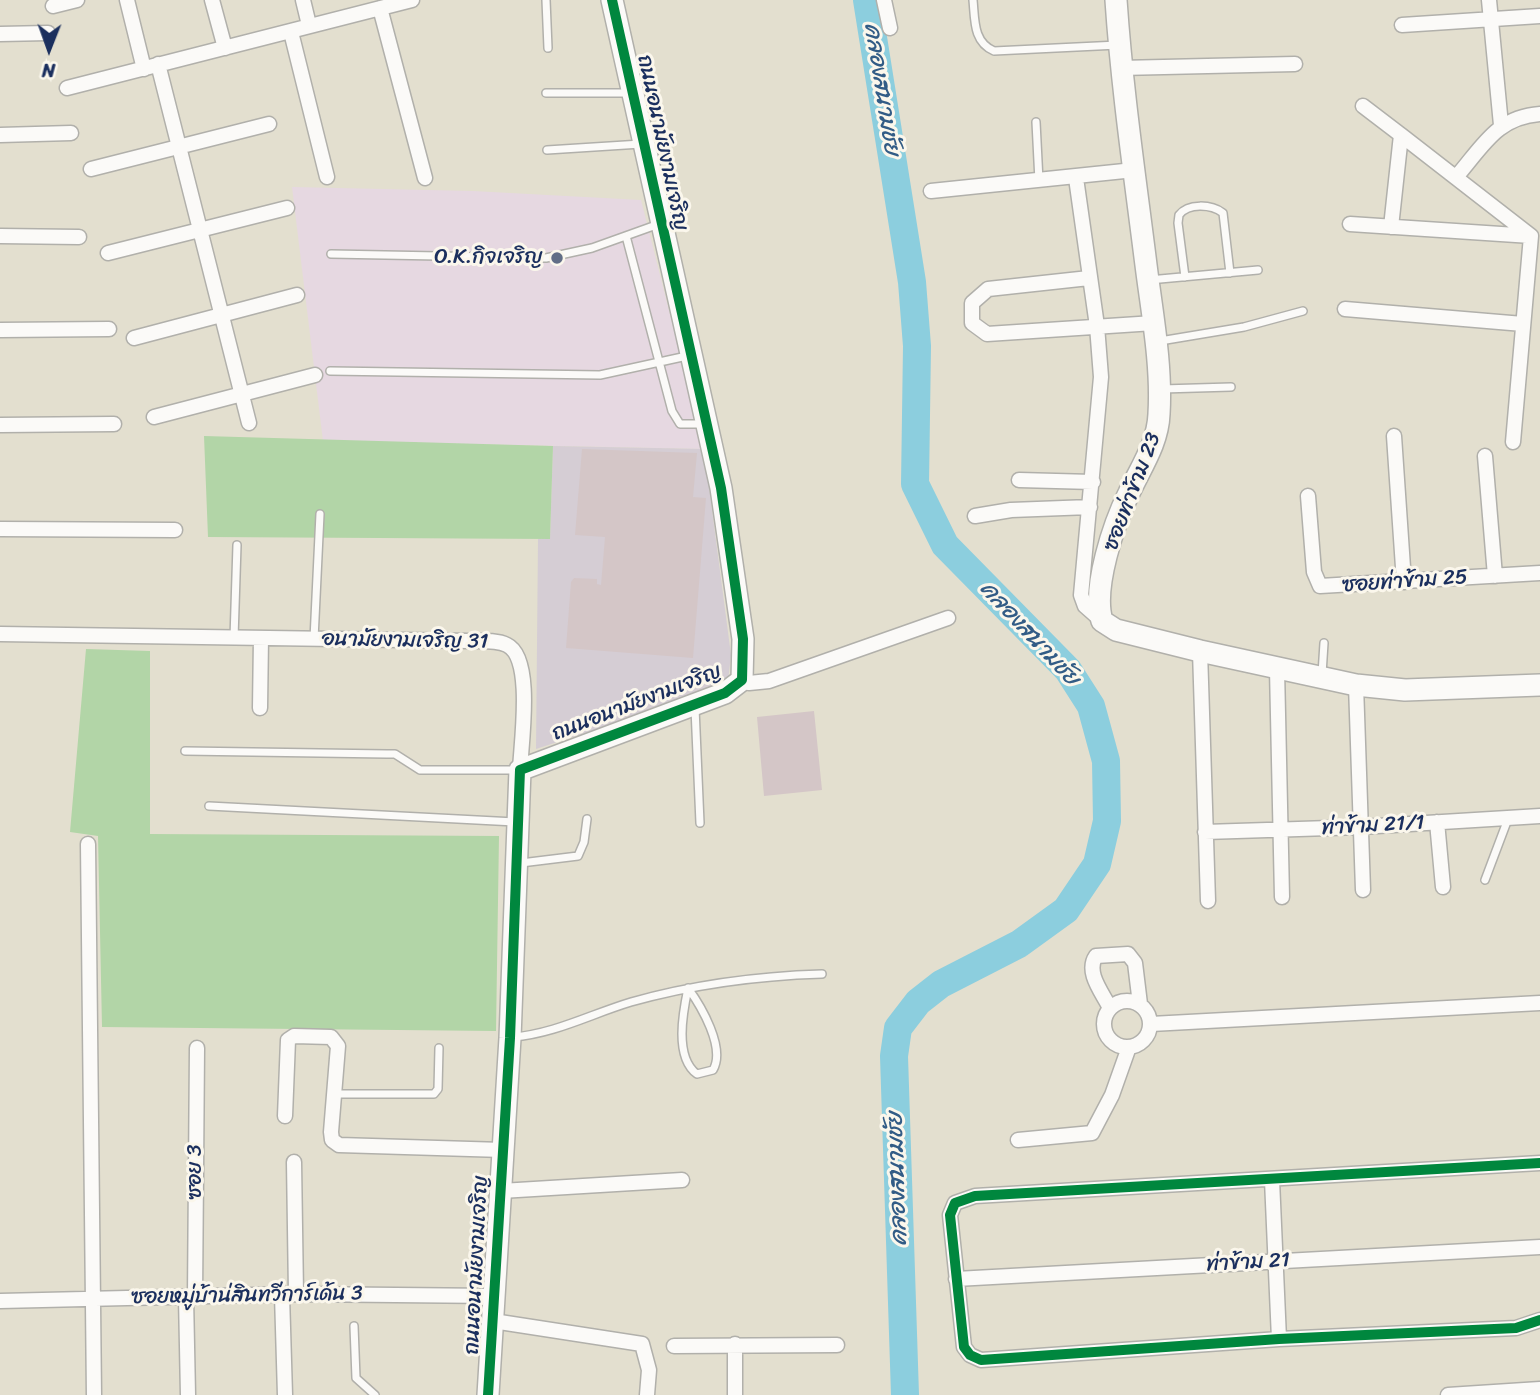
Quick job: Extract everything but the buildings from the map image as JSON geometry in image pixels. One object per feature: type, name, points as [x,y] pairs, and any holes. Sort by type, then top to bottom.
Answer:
[{"type":"street","points":[[53,6],[77,0]]},
{"type":"street","points":[[127,0],[179,146],[249,423]]},
{"type":"street","points":[[212,0],[225,48]]},
{"type":"street","points":[[303,0],[309,26]]},
{"type":"street","points":[[67,88],[412,0]]},
{"type":"street","name":"ถนนอนามัยงามเจริญ","points":[[488,1395],[510,1038],[520,770],[725,693],[742,680],[745,656],[738,597],[708,424],[642,144],[612,0]]},
{"type":"street","points":[[884,0],[890,28]]},
{"type":"street","name":"ซอยท่าข้าม 23","points":[[1102,621],[1098,605],[1099,593],[1110,546],[1121,509],[1157,433],[1159,389],[1148,280],[1120,68],[1116,0]]},
{"type":"street","points":[[1489,0],[1501,125]]},
{"type":"street","points":[[380,8],[425,178]]},
{"type":"street","points":[[1402,25],[1540,16]]},
{"type":"street","points":[[291,32],[327,177]]},
{"type":"street","points":[[0,34],[48,33]]},
{"type":"street","points":[[1120,68],[1295,64]]},
{"type":"street","points":[[1363,106],[1457,176],[1531,236]]},
{"type":"street","points":[[1457,176],[1501,125],[1515,118],[1540,114]]},
{"type":"street","points":[[91,169],[269,124]]},
{"type":"street","points":[[0,135],[71,133]]},
{"type":"street","points":[[1391,227],[1401,135]]},
{"type":"street","points":[[932,191],[1134,170]]},
{"type":"street","points":[[1076,178],[1097,326],[1101,377],[1081,595],[1085,606],[1116,630],[1356,685],[1405,690],[1540,685]]},
{"type":"street","points":[[108,253],[287,208]]},
{"type":"street","points":[[1350,224],[1531,236]]},
{"type":"street","points":[[0,236],[79,237]]},
{"type":"street","points":[[1513,442],[1531,236]]},
{"type":"street","points":[[1089,278],[988,289],[979,293],[972,303],[972,323],[987,334],[1097,326],[1154,332]]},
{"type":"street","points":[[134,338],[297,295]]},
{"type":"street","points":[[1345,309],[1523,324]]},
{"type":"street","points":[[0,330],[109,329]]},
{"type":"street","points":[[154,417],[315,375]]},
{"type":"street","points":[[0,425],[114,424]]},
{"type":"street","points":[[1394,436],[1404,582]]},
{"type":"street","points":[[1485,456],[1494,576]]},
{"type":"street","points":[[1019,480],[1093,482]]},
{"type":"street","name":"ซอยท่าข้าม 25","points":[[1308,496],[1314,572],[1320,586],[1540,573]]},
{"type":"street","points":[[975,516],[1011,510],[1090,507]]},
{"type":"street","points":[[0,529],[175,530]]},
{"type":"street","points":[[742,680],[749,683],[769,681],[948,618]]},
{"type":"street","name":"อนามัยงามเจริญ 31","points":[[0,635],[470,641],[508,645],[517,653],[524,676],[520,770]]},
{"type":"street","points":[[260,708],[261,638]]},
{"type":"street","points":[[1200,651],[1208,901]]},
{"type":"street","points":[[1277,669],[1282,897]]},
{"type":"street","points":[[1356,685],[1363,890]]},
{"type":"street","name":"ท่าข้าม 21/1","points":[[1205,832],[1361,827],[1540,816]]},
{"type":"street","points":[[1437,822],[1443,887]]},
{"type":"street","points":[[88,844],[94,1395]]},
{"type":"street","points":[[1110,1008],[1093,976],[1092,964],[1096,956],[1128,954],[1135,963],[1140,1004]]},
{"type":"street","points":[[1127,1000],[1140,1004],[1148,1013],[1150,1024],[1142,1042],[1121,1047],[1108,1038],[1103,1022],[1110,1008],[1127,1000]]},
{"type":"street","points":[[1150,1024],[1540,1003]]},
{"type":"street","points":[[285,1116],[286,1049],[294,1035],[336,1040],[331,1132],[332,1140],[338,1145],[503,1150]]},
{"type":"street","points":[[1018,1140],[1093,1133],[1112,1095],[1129,1047]]},
{"type":"street","name":"ซอย 3","points":[[188,1395],[197,1048]]},
{"type":"street","points":[[285,1395],[295,1162]]},
{"type":"street","points":[[1540,1163],[964,1198],[955,1203],[950,1215],[964,1347],[970,1355],[981,1360],[1279,1339],[1516,1328],[1540,1320]]},
{"type":"street","points":[[501,1191],[682,1180]]},
{"type":"street","points":[[1272,1180],[1279,1339]]},
{"type":"street","name":"ท่าข้าม 21","points":[[956,1279],[1540,1247]]},
{"type":"street","name":"ซอยหมู่บ้าน่สินทวีการ์เด้น 3","points":[[0,1301],[289,1294],[495,1296]]},
{"type":"street","points":[[493,1321],[642,1344],[648,1356],[647,1395]]},
{"type":"street","points":[[735,1344],[735,1395]]},
{"type":"street","points":[[674,1346],[837,1345]]},
{"type":"street","points":[[1448,1395],[1540,1389]]},
{"type":"lane","points":[[546,0],[548,48]]},
{"type":"lane","points":[[973,0],[977,36],[982,46],[993,51],[1119,45]]},
{"type":"lane","points":[[546,93],[631,93]]},
{"type":"lane","points":[[1035,122],[1039,181]]},
{"type":"lane","points":[[547,150],[642,144]]},
{"type":"lane","points":[[1185,277],[1178,223],[1179,215],[1189,207],[1210,207],[1223,213],[1230,273]]},
{"type":"lane","points":[[331,254],[546,258],[592,248],[660,223]]},
{"type":"lane","points":[[625,236],[676,420],[680,424],[708,424]]},
{"type":"lane","points":[[1148,280],[1258,270]]},
{"type":"lane","points":[[1154,332],[1244,327],[1303,311]]},
{"type":"lane","points":[[330,371],[600,375],[691,355]]},
{"type":"lane","points":[[1159,389],[1231,387]]},
{"type":"lane","points":[[314,639],[320,514]]},
{"type":"lane","points":[[234,638],[237,545]]},
{"type":"lane","points":[[1322,678],[1324,643]]},
{"type":"lane","points":[[695,706],[700,823]]},
{"type":"lane","points":[[185,751],[387,754],[402,758],[420,770],[520,770]]},
{"type":"lane","points":[[209,806],[519,823]]},
{"type":"lane","points":[[518,864],[578,856],[584,842],[587,819]]},
{"type":"lane","points":[[1485,880],[1508,819]]},
{"type":"lane","points":[[510,1038],[536,1035],[582,1017],[688,988],[734,979],[822,974]]},
{"type":"lane","points":[[688,988],[709,1020],[716,1059],[713,1070],[707,1073],[697,1074],[688,1062],[682,1015],[688,988]]},
{"type":"lane","points":[[334,1094],[434,1094],[438,1089],[439,1048]]},
{"type":"lane","points":[[354,1326],[356,1378],[375,1395]]},
{"type":"shaded area","points":[[292,187],[473,191],[641,200],[704,449],[323,441]]},
{"type":"shaded area","points":[[553,446],[704,449],[731,655],[728,681],[704,694],[536,749],[538,539],[550,538]]},
{"type":"green space","points":[[204,436],[553,446],[550,539],[208,537]]},
{"type":"green space","points":[[86,649],[150,651],[150,834],[499,836],[496,1031],[102,1027],[98,836],[70,832]]},
{"type":"waterway","name":"คลองสนามชัย","points":[[867,0],[912,282],[917,346],[915,484],[945,545],[1068,670],[1091,706],[1106,761],[1107,821],[1097,864],[1066,910],[1019,944],[941,984],[918,1002],[898,1028],[894,1056],[905,1395]]},
{"type":"cycle path","points":[[488,1395],[510,1038],[520,770],[725,693],[742,680],[743,639],[721,488],[612,0]]},
{"type":"cycle path","points":[[1540,1163],[975,1196],[955,1203],[950,1215],[964,1347],[970,1355],[981,1360],[1279,1339],[1516,1328],[1540,1320]]},
{"type":"place","name":"O.K.กิจเจริญ","points":[[557,258]]}]
